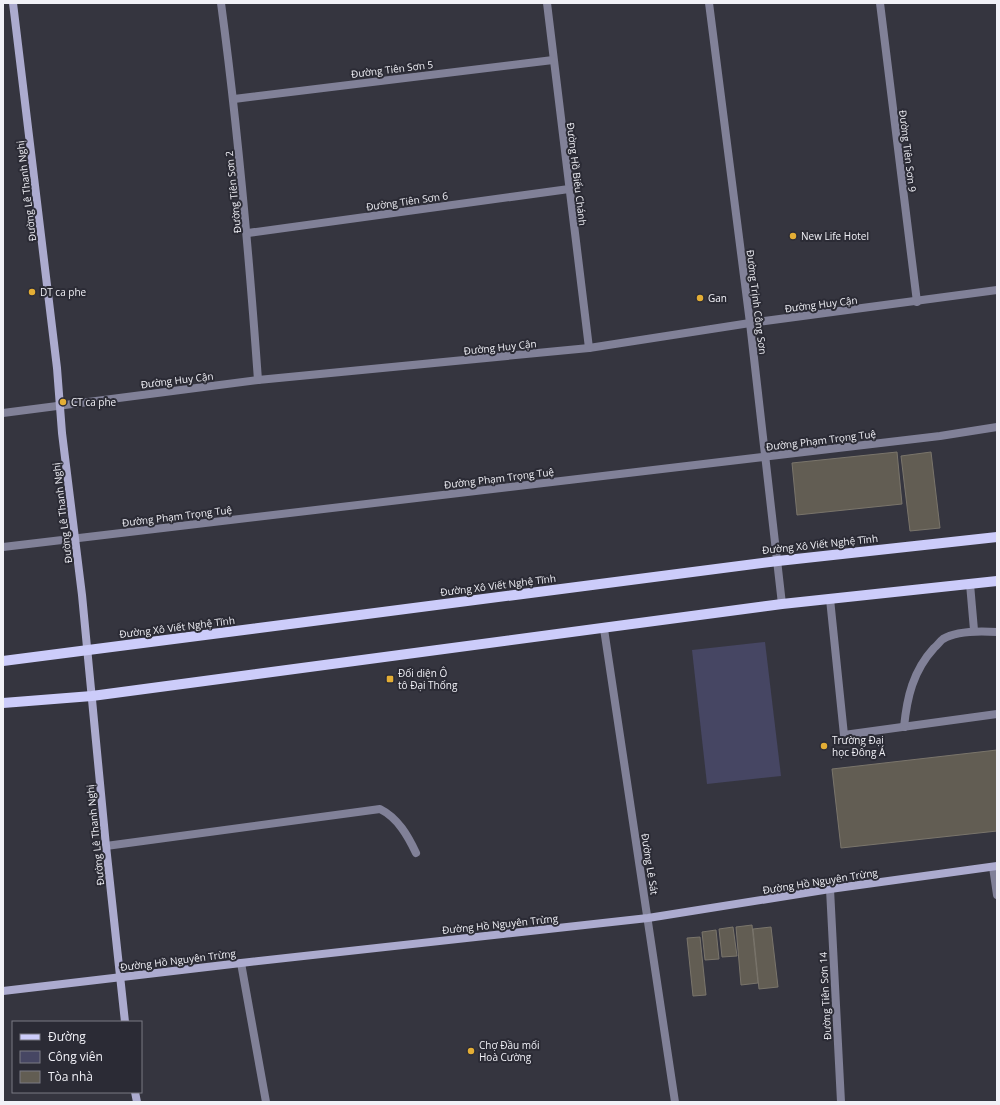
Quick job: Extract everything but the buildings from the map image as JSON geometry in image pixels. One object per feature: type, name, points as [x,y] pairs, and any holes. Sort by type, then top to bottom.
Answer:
[{"type":"main road","name":"Đường Lê Thanh Nghị","points":[[13,3],[56,361],[74,539],[88,650],[106,846],[125,1021]]},
{"type":"main road","name":"Đường Xô Viết Nghệ Tĩnh","points":[[3,661],[778,561],[997,537]]},
{"type":"main road","points":[[3,703],[92,696],[604,629],[782,604],[997,581]]},
{"type":"main road","name":"Đường Hồ Nguyên Trừng","points":[[3,991],[241,962],[648,918],[830,889],[995,866]]},
{"type":"street","name":"Đường Tiên Sơn 2","points":[[221,3],[234,99],[248,233],[258,380]]},
{"type":"street","name":"Đường Hồ Biểu Chánh","points":[[547,3],[589,348]]},
{"type":"street","name":"Đường Trịnh Công Sơn","points":[[709,3],[750,323],[764,457],[778,561],[782,604]]},
{"type":"street","name":"Đường Tiên Sơn 9","points":[[880,3],[917,302]]},
{"type":"street","name":"Đường Tiên Sơn 5","points":[[234,99],[553,60]]},
{"type":"street","name":"Đường Tiên Sơn 6","points":[[248,233],[569,189]]},
{"type":"street","name":"Đường Huy Cận","points":[[3,413],[258,380],[589,348],[750,323],[917,302],[997,290]]},
{"type":"street","name":"Đường Phạm Trọng Tuệ","points":[[3,547],[940,436],[997,427]]},
{"type":"street","points":[[970,584],[974,630]]},
{"type":"street","points":[[830,599],[844,735],[997,714]]},
{"type":"street","name":"Đường Lê Sát","points":[[604,629],[675,1102]]},
{"type":"street","points":[[904,727],[906,704],[912,682],[923,660],[943,639],[974,630],[997,632]]},
{"type":"street","points":[[106,846],[380,809],[391,815],[411,843],[416,853]]},
{"type":"street","points":[[995,866],[997,895]]},
{"type":"street","name":"Đường Tiên Sơn 14","points":[[830,889],[841,1102]]},
{"type":"street","points":[[241,962],[266,1102]]},
{"type":"green space","points":[[765,642],[781,776],[707,784],[692,650]]},
{"type":"place","name":"New Life Hotel","points":[[793,236]]},
{"type":"place","name":"DT ca phe","points":[[32,292]]},
{"type":"place","name":"Gan","points":[[700,298]]},
{"type":"place","name":"CT ca phe","points":[[63,402]]},
{"type":"place","name":"Đối diện Ô tô Đại Thống","points":[[390,679]]},
{"type":"place","name":"Trường Đại học Đông Á","points":[[824,746]]},
{"type":"place","name":"Chợ Đầu mối Hoà Cường","points":[[471,1051]]}]
